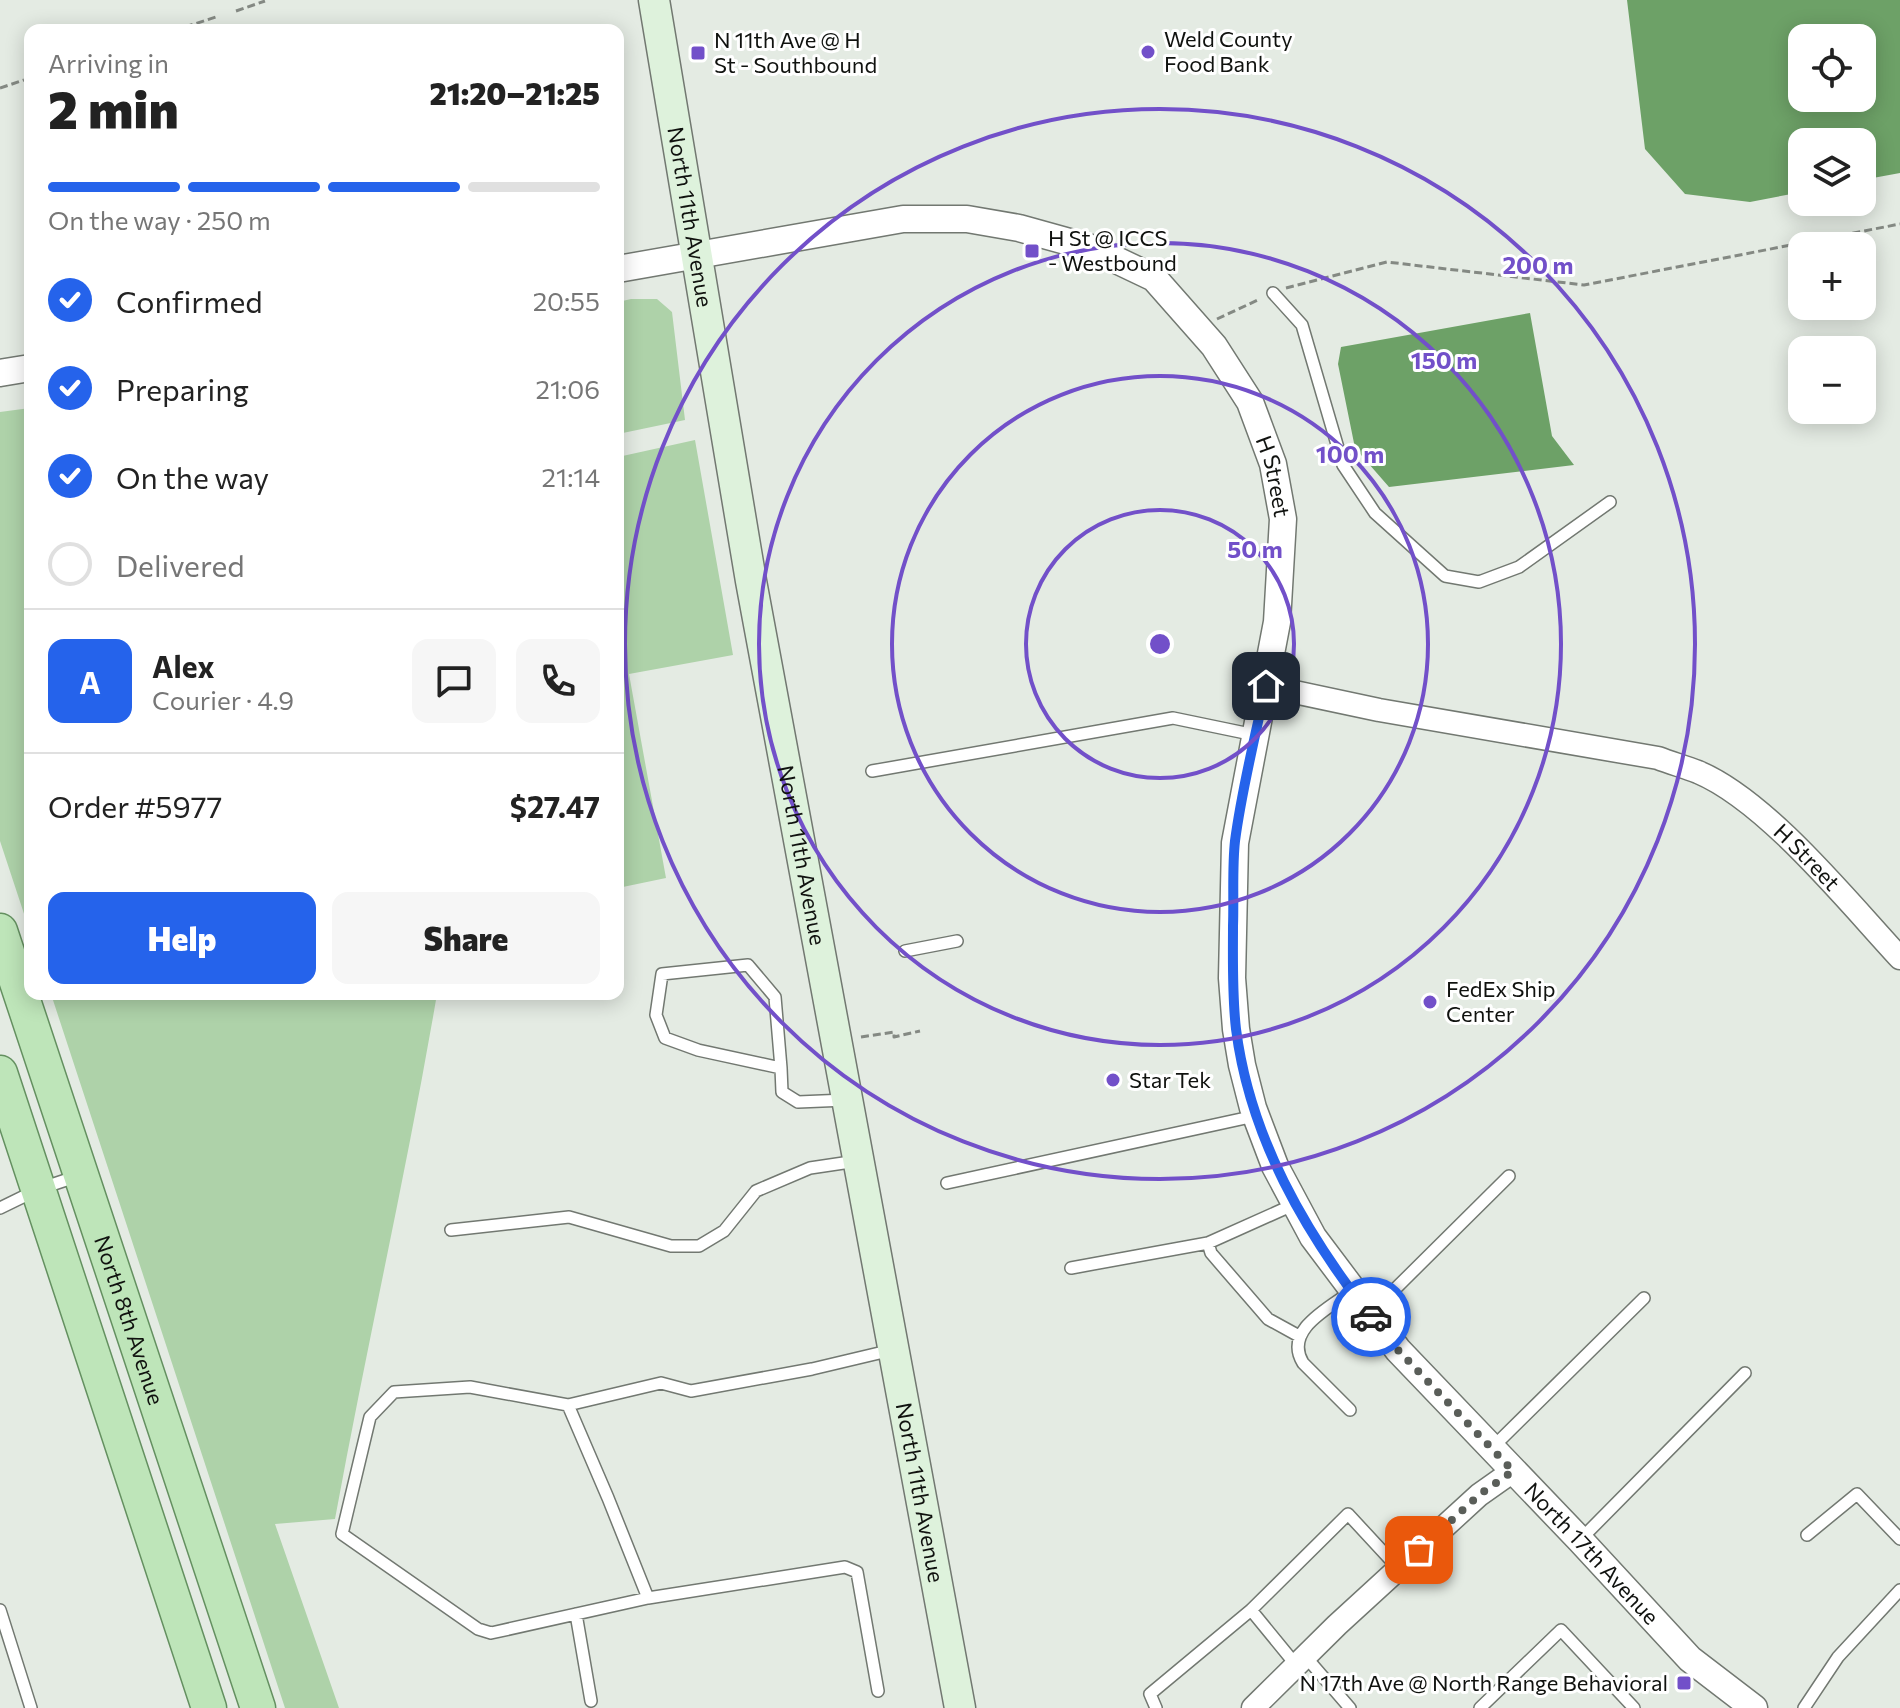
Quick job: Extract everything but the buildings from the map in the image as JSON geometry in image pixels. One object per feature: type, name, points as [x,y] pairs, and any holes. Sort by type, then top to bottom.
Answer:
[{"type":"main road","name":"North 11th Avenue","points":[[654,0],[751,581],[960,1708]]},
{"type":"main road","name":"North 8th Avenue","points":[[0,931],[258,1708]]},
{"type":"main road","name":"North 8th Avenue","points":[[0,1073],[209,1708]]},
{"type":"street","name":"H Street","points":[[624,268],[903,219],[967,219],[1019,228],[1091,248],[1154,278],[1199,328],[1250,402],[1273,464],[1283,519],[1277,622],[1266,686],[1379,710],[1658,758],[1700,773],[1740,797],[1781,833],[1900,958]]},
{"type":"street","points":[[0,373],[24,369]]},
{"type":"street","name":"North 17th Avenue","points":[[1266,686],[1235,843],[1232,978],[1238,1041],[1256,1116],[1275,1166],[1313,1237],[1398,1350],[1690,1659],[1754,1708]]},
{"type":"street","points":[[1253,1708],[1398,1568],[1479,1495],[1513,1471]]},
{"type":"lane","points":[[1273,293],[1302,325],[1343,465],[1375,513],[1445,576],[1479,582],[1519,567],[1610,502]]},
{"type":"lane","points":[[872,771],[1173,718],[1255,735]]},
{"type":"lane","points":[[905,951],[957,941]]},
{"type":"lane","points":[[781,1068],[698,1050],[665,1038],[656,1015],[662,974],[748,965],[775,997],[781,1068],[782,1092],[798,1102],[846,1100]]},
{"type":"lane","points":[[947,1183],[1256,1116]]},
{"type":"lane","points":[[451,1230],[569,1217],[671,1246],[699,1246],[724,1231],[756,1191],[810,1168],[857,1161]]},
{"type":"lane","points":[[0,1208],[39,1189],[83,1175]]},
{"type":"lane","points":[[1350,1410],[1303,1363],[1298,1354],[1299,1336],[1305,1327],[1360,1301],[1388,1296],[1509,1176]]},
{"type":"lane","points":[[1071,1268],[1208,1243],[1295,1204]]},
{"type":"lane","points":[[1208,1243],[1211,1253],[1268,1319],[1299,1336]]},
{"type":"lane","points":[[1491,1448],[1644,1298]]},
{"type":"lane","points":[[878,1691],[857,1572],[845,1567],[648,1598],[491,1633],[478,1629],[342,1534],[370,1417],[394,1392],[470,1387],[568,1405],[661,1383],[691,1391],[812,1369],[892,1350]]},
{"type":"lane","points":[[1580,1540],[1745,1373]]},
{"type":"lane","points":[[568,1405],[648,1598]]},
{"type":"lane","points":[[1807,1535],[1857,1494],[1900,1539]]},
{"type":"lane","points":[[1156,1708],[1150,1694],[1251,1610],[1348,1514],[1398,1568]]},
{"type":"lane","points":[[1804,1708],[1838,1657],[1900,1590]]},
{"type":"lane","points":[[0,1610],[31,1708]]},
{"type":"lane","points":[[1251,1610],[1350,1708]]},
{"type":"lane","points":[[576,1614],[591,1701]]},
{"type":"lane","points":[[1480,1708],[1561,1630],[1634,1708]]},
{"type":"path","points":[[236,11],[265,1]]},
{"type":"path","points":[[194,24],[216,17]]},
{"type":"path","points":[[0,88],[24,80]]},
{"type":"path","points":[[1199,328],[1273,293],[1387,262],[1584,285],[1900,224]]},
{"type":"path","points":[[861,1037],[894,1032],[894,1037],[920,1031]]},
{"type":"shaded area","points":[[1627,0],[1900,0],[1900,173],[1876,177],[1876,128],[1788,128],[1788,195],[1750,202],[1685,194],[1645,149]]},
{"type":"shaded area","points":[[657,299],[672,312],[685,420],[624,433],[624,301]]},
{"type":"shaded area","points":[[1530,313],[1552,436],[1574,465],[1389,487],[1355,448],[1338,364],[1341,347]]},
{"type":"shaded area","points":[[24,409],[24,914],[0,841],[0,412]]},
{"type":"shaded area","points":[[695,440],[733,655],[629,674],[666,878],[624,887],[624,456]]},
{"type":"shaded area","points":[[53,1000],[436,1000],[335,1519],[275,1524],[339,1708],[285,1708]]},
{"type":"way so far","points":[[1371,1317],[1398,1350],[1513,1471],[1479,1495],[1419,1550]]},
{"type":"place","name":"Weld County Food Bank","points":[[1148,52]]},
{"type":"place","name":"N 11th Ave @ H St - Southbound","points":[[698,53]]},
{"type":"place","name":"H St @ ICCS - Westbound","points":[[1032,251]]},
{"type":"place","name":"FedEx Ship Center","points":[[1430,1002]]},
{"type":"place","name":"Star Tek","points":[[1113,1080]]},
{"type":"place","name":"N 17th Ave @ North Range Behavioral","points":[[1684,1683]]},
{"type":"route","points":[[1266,686],[1235,843],[1232,978],[1236,1029],[1253,1108],[1275,1166],[1313,1237],[1371,1317]]}]
